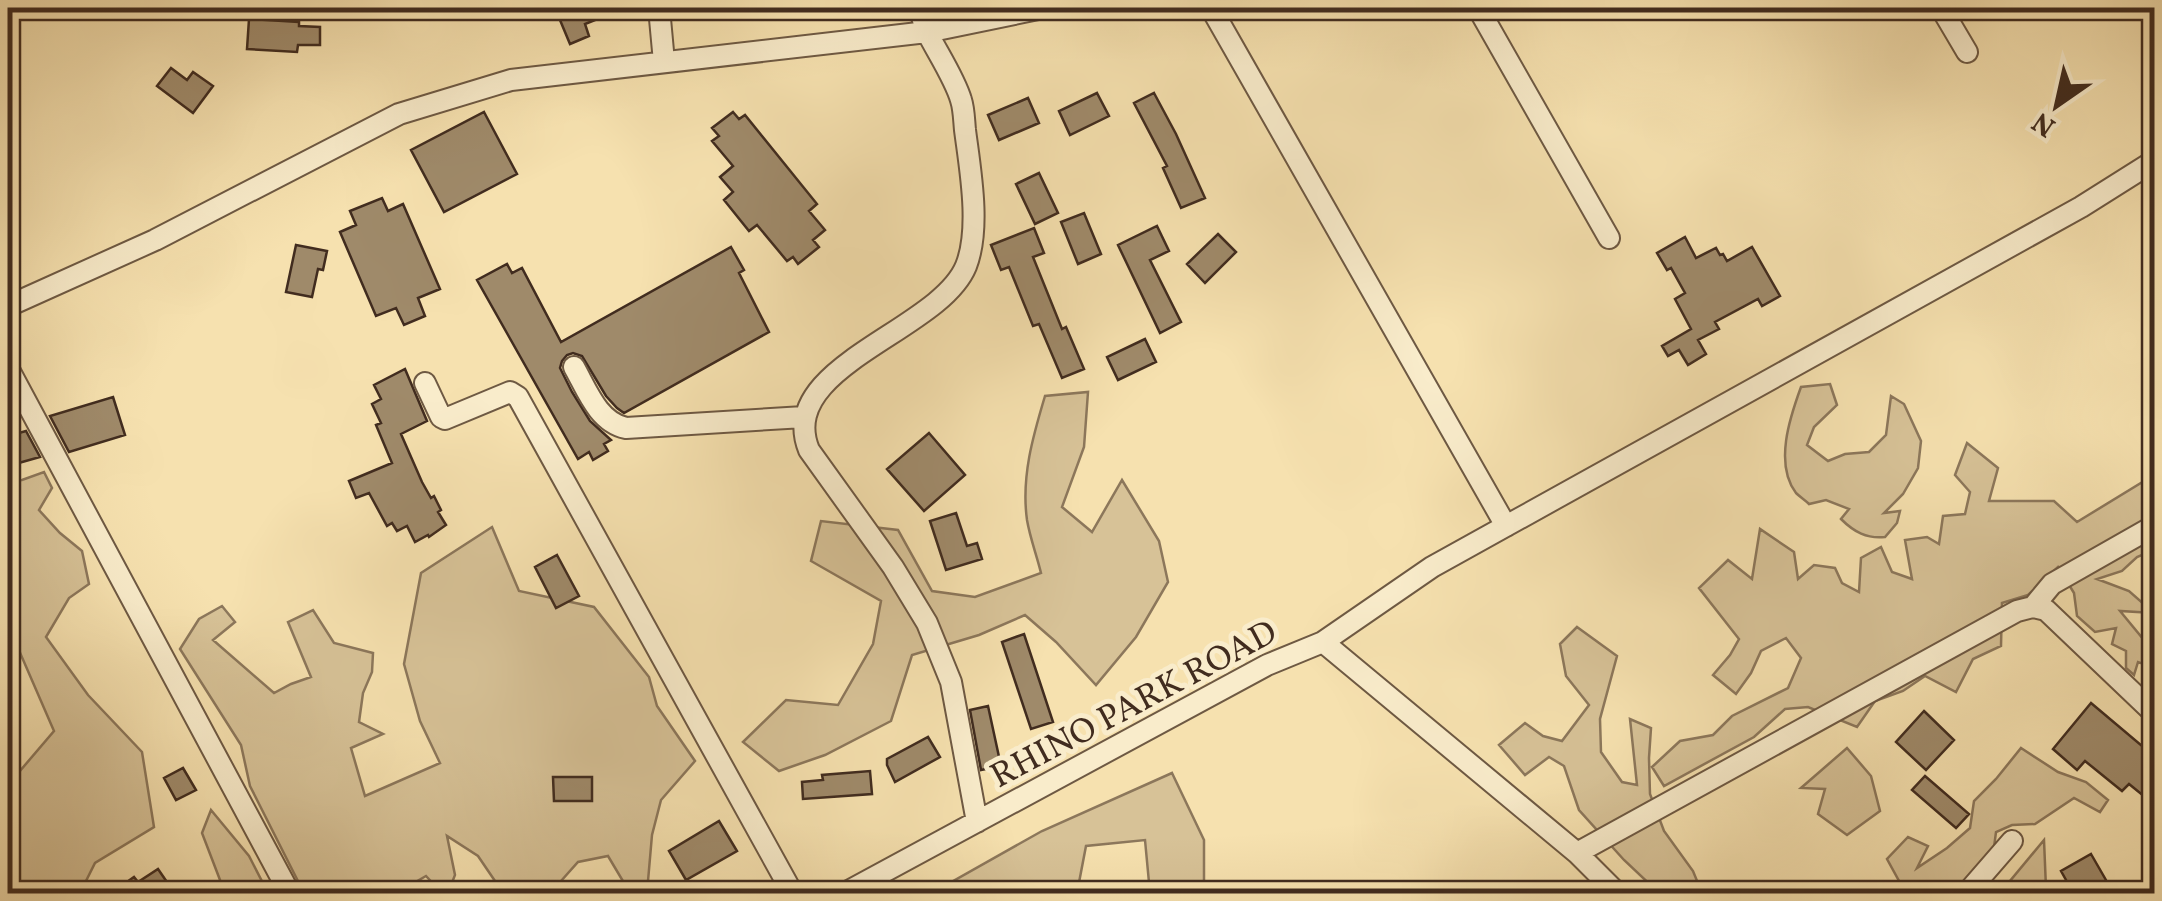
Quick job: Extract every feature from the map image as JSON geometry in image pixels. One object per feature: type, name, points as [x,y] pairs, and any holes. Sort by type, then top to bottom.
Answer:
[{"type":"street","points":[[659,8],[664,62]]},
{"type":"street","points":[[919,8],[926,32],[961,100],[973,190],[971,245],[965,268],[926,312],[825,382],[804,418],[804,436],[809,450],[928,623],[950,682],[977,822]]},
{"type":"street","points":[[8,304],[155,240],[399,114],[511,80],[926,32],[1043,8]]},
{"type":"street","points":[[1211,8],[1506,526]]},
{"type":"street","points":[[1478,8],[1610,238]]},
{"type":"street","points":[[1942,8],[1967,52]]},
{"type":"street","points":[[1323,642],[1432,567],[2081,207],[2154,161]]},
{"type":"street","points":[[574,367],[602,415],[616,426],[804,418]]},
{"type":"street","points":[[8,368],[290,894]]},
{"type":"street","points":[[425,383],[445,419],[510,392],[518,397],[793,894]]},
{"type":"street","points":[[2033,607],[2052,584],[2154,526]]},
{"type":"street","points":[[1577,854],[2017,611],[2033,607],[2046,610],[2154,713]]},
{"type":"street","name":"RHINO PARK ROAD","points":[[844,894],[1267,665],[1323,642],[1577,854],[1618,894]]},
{"type":"street","points":[[1966,894],[2012,842]]},
{"type":"shaded area","points":[[1830,384],[1837,405],[1814,427],[1807,445],[1828,461],[1845,454],[1869,452],[1886,435],[1891,396],[1904,404],[1921,441],[1918,468],[1903,494],[1884,513],[1900,511],[1897,523],[1885,537],[1867,536],[1851,528],[1841,519],[1849,509],[1826,500],[1809,504],[1789,481],[1786,440],[1801,387]]},
{"type":"shaded area","points":[[1088,392],[1084,447],[1062,507],[1092,532],[1122,480],[1159,541],[1168,582],[1136,637],[1096,685],[1025,615],[979,635],[912,655],[891,721],[825,755],[779,771],[743,742],[786,700],[838,705],[873,644],[881,601],[811,561],[821,521],[898,530],[932,591],[975,597],[1041,573],[1026,504],[1027,472],[1036,426],[1045,396]]},
{"type":"shaded area","points":[[1967,443],[1998,468],[1989,501],[2054,501],[2077,522],[2154,475],[2154,550],[2137,557],[2122,571],[2097,579],[2129,591],[2154,613],[2120,611],[2154,648],[2154,670],[2138,662],[2134,675],[2126,668],[2126,651],[2112,644],[2116,628],[2095,632],[2077,616],[2074,593],[2058,567],[2028,595],[2002,603],[2001,646],[1973,659],[1956,692],[1925,676],[1903,691],[1875,701],[1857,727],[1808,707],[1785,709],[1754,737],[1664,786],[1652,767],[1680,741],[1713,735],[1732,716],[1788,688],[1801,658],[1786,638],[1761,651],[1736,694],[1713,675],[1739,639],[1699,588],[1728,560],[1752,579],[1760,529],[1794,552],[1798,579],[1814,565],[1835,568],[1842,583],[1859,592],[1861,558],[1881,547],[1892,572],[1912,579],[1905,540],[1927,537],[1939,544],[1943,516],[1965,514],[1970,492],[1955,475]]},
{"type":"shaded area","points":[[44,472],[52,488],[39,510],[82,551],[89,584],[69,598],[46,637],[88,695],[142,752],[154,827],[95,863],[80,893],[8,893],[8,785],[54,731],[8,625],[8,481]]},
{"type":"shaded area","points":[[492,527],[519,591],[594,607],[649,677],[657,706],[695,761],[661,800],[652,835],[648,881],[639,893],[630,893],[608,856],[578,862],[553,890],[555,893],[519,893],[495,881],[478,856],[447,836],[455,875],[448,893],[442,893],[426,876],[405,888],[379,893],[304,893],[250,786],[241,745],[180,649],[199,619],[222,606],[235,622],[213,640],[274,693],[311,677],[288,622],[313,610],[334,643],[373,653],[359,722],[383,734],[351,748],[365,796],[440,763],[420,721],[404,664],[421,573]]},
{"type":"shaded area","points":[[1577,627],[1617,656],[1600,719],[1601,752],[1622,782],[1637,785],[1630,719],[1651,728],[1650,794],[1664,831],[1693,871],[1702,893],[1659,893],[1579,810],[1564,766],[1549,757],[1525,775],[1499,745],[1525,723],[1543,736],[1562,741],[1589,705],[1566,676],[1560,644]]},
{"type":"shaded area","points":[[1847,748],[1871,776],[1880,811],[1847,835],[1818,814],[1825,789],[1801,788]]},
{"type":"shaded area","points":[[2021,748],[2058,772],[2086,782],[2108,800],[2100,812],[2074,798],[2035,824],[2012,825],[1996,832],[1989,885],[1982,893],[1896,893],[1899,881],[1887,859],[1908,837],[1928,846],[1917,868],[1947,848],[1970,828],[1974,801]]},
{"type":"shaded area","points":[[1172,773],[1204,840],[1204,893],[1150,893],[1145,840],[1086,846],[1077,893],[932,893],[1042,831]]},
{"type":"shaded area","points":[[211,810],[249,856],[268,893],[225,893],[202,833]]},
{"type":"shaded area","points":[[2044,840],[2049,893],[2000,893]]},
{"type":"building","points":[[555,8],[625,8],[585,24],[589,36],[570,44]]},
{"type":"building","points":[[249,19],[320,27],[320,45],[298,45],[297,52],[247,49]]},
{"type":"building","points":[[171,68],[187,80],[193,72],[213,86],[193,113],[157,86]]},
{"type":"building","points":[[1097,93],[1109,116],[1070,135],[1059,111]]},
{"type":"building","points":[[1154,93],[1205,198],[1181,208],[1163,168],[1167,166],[1134,103]]},
{"type":"building","points":[[1028,98],[1039,123],[999,140],[988,115]]},
{"type":"building","points":[[484,112],[517,174],[444,212],[411,150]]},
{"type":"building","points":[[733,112],[739,119],[745,115],[817,204],[809,211],[825,230],[813,240],[819,247],[798,264],[793,257],[787,261],[757,225],[749,231],[724,200],[733,192],[720,177],[733,166],[712,141],[719,136],[712,128]]},
{"type":"building","points":[[1039,173],[1058,213],[1035,224],[1016,184]]},
{"type":"building","points":[[382,198],[388,211],[403,204],[440,289],[418,298],[425,316],[404,325],[396,308],[376,316],[340,232],[356,225],[350,211]]},
{"type":"building","points":[[1084,213],[1101,254],[1078,264],[1061,222]]},
{"type":"building","points":[[1157,226],[1169,251],[1150,260],[1181,322],[1160,333],[1118,245]]},
{"type":"building","points":[[1034,228],[1044,253],[1033,257],[1062,329],[1066,327],[1084,369],[1062,378],[1039,324],[1033,326],[1009,267],[1001,270],[991,245]]},
{"type":"building","points":[[1218,234],[1236,252],[1205,283],[1187,264]]},
{"type":"building","points":[[1685,237],[1696,258],[1716,248],[1727,261],[1752,247],[1780,296],[1762,306],[1758,299],[1715,322],[1719,329],[1698,340],[1706,354],[1688,365],[1679,350],[1668,356],[1662,346],[1691,329],[1675,299],[1685,293],[1657,253]]},
{"type":"building","points":[[296,245],[327,251],[312,297],[286,292]]},
{"type":"building","points":[[731,247],[744,270],[739,273],[769,332],[624,413],[606,396],[582,356],[567,355],[560,368],[572,392],[590,421],[611,440],[604,444],[608,451],[593,460],[589,452],[578,459],[477,280],[507,264],[512,273],[522,268],[561,342]]},
{"type":"building","points":[[1145,339],[1156,362],[1118,380],[1107,357]]},
{"type":"building","points":[[405,369],[427,421],[401,434],[446,525],[415,542],[407,526],[397,531],[392,523],[387,526],[369,493],[356,498],[349,481],[392,463],[376,425],[381,423],[372,404],[381,399],[374,385]]},
{"type":"building","points":[[113,397],[125,435],[69,452],[50,416]]},
{"type":"building","points":[[26,431],[40,457],[8,466],[8,436]]},
{"type":"building","points":[[929,433],[965,475],[924,511],[887,469]]},
{"type":"building","points":[[956,513],[967,546],[977,543],[982,559],[946,570],[930,521]]},
{"type":"building","points":[[557,555],[579,596],[556,608],[535,567]]},
{"type":"building","points":[[1024,634],[1053,722],[1031,729],[1002,642]]},
{"type":"building","points":[[2091,703],[2154,756],[2154,786],[2145,797],[2129,784],[2122,791],[2085,761],[2077,770],[2053,749]]},
{"type":"building","points":[[988,706],[1001,766],[981,770],[970,710]]},
{"type":"building","points":[[1924,711],[1954,740],[1926,770],[1896,742]]},
{"type":"building","points":[[928,737],[940,757],[895,782],[887,759]]},
{"type":"building","points":[[183,768],[196,790],[176,800],[164,778]]},
{"type":"building","points":[[870,771],[872,794],[803,799],[802,782],[823,780],[822,775]]},
{"type":"building","points":[[1925,776],[1969,814],[1956,828],[1912,790]]},
{"type":"building","points":[[553,777],[592,777],[592,801],[554,801]]},
{"type":"building","points":[[719,821],[737,851],[686,880],[669,851]]},
{"type":"building","points":[[2091,854],[2114,894],[2074,894],[2061,871]]},
{"type":"building","points":[[158,869],[169,885],[157,894],[110,894],[134,877],[138,882]]}]
